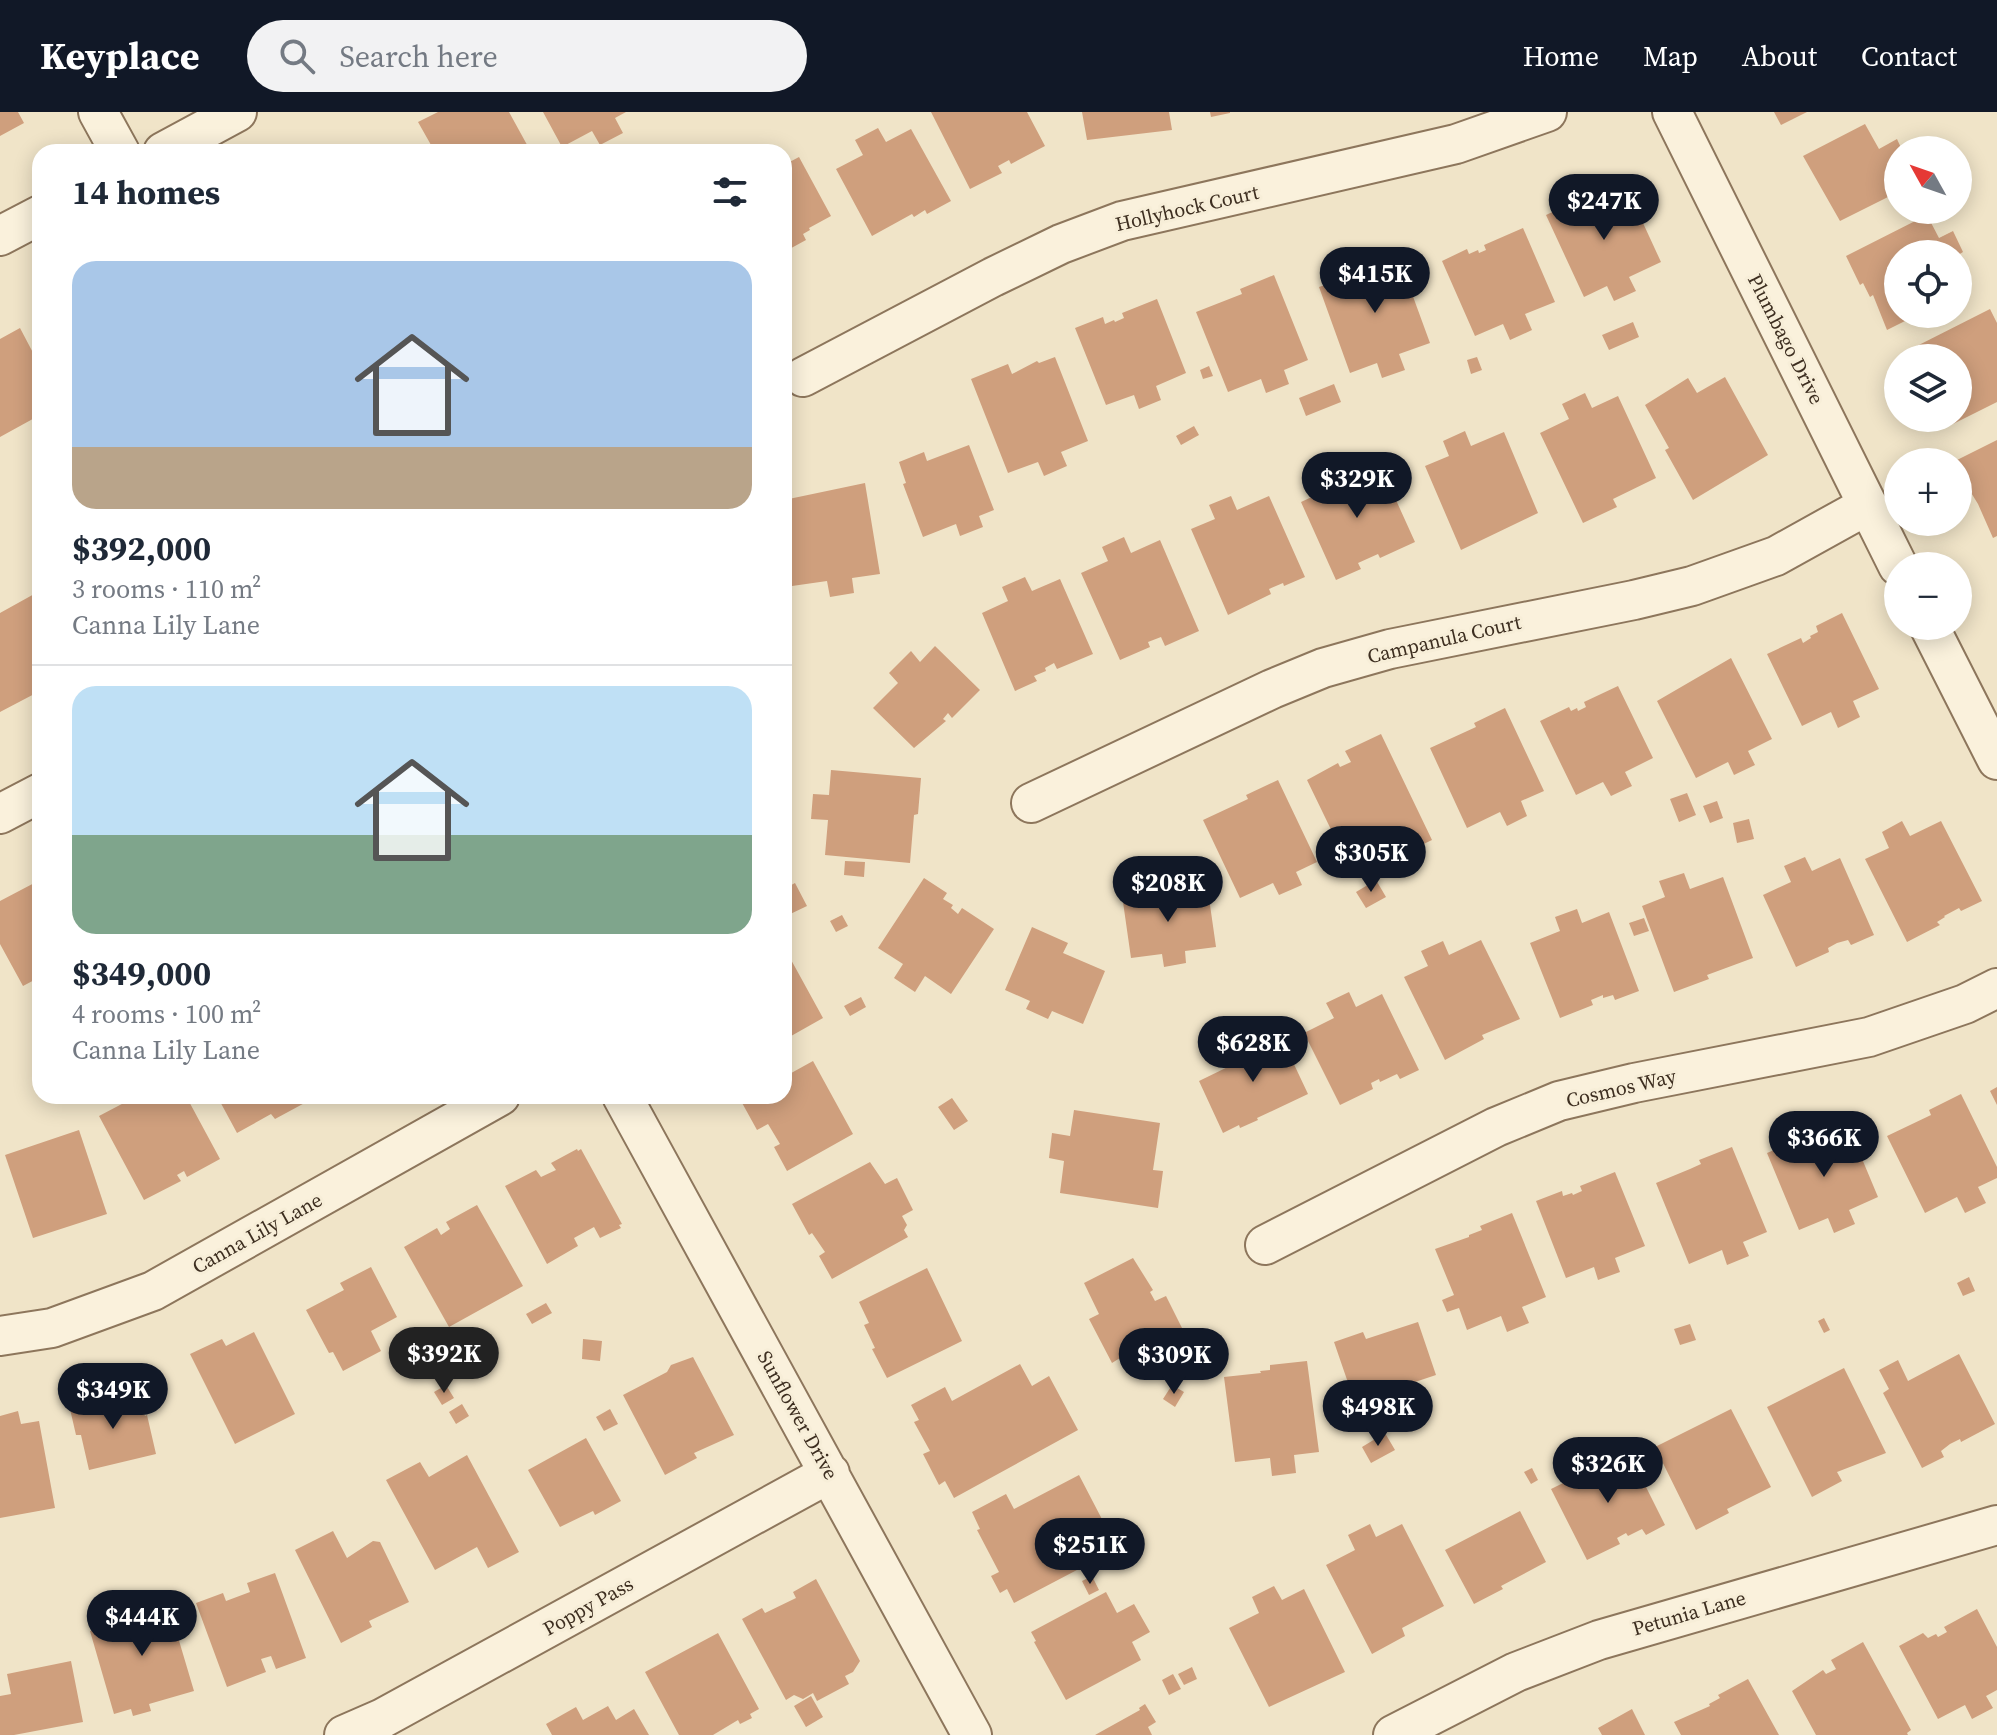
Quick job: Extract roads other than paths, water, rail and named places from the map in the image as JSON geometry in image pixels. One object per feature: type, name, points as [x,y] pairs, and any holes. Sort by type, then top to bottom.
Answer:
[{"type":"street","points":[[98,112],[116,144]]},
{"type":"street","points":[[178,144],[237,112]]},
{"type":"street","name":"Hollyhock Court","points":[[803,377],[993,277],[1061,244],[1122,221],[1456,144],[1547,112]]},
{"type":"street","name":"Plumbago Drive","points":[[1672,112],[1891,552]]},
{"type":"street","points":[[0,236],[32,219]]},
{"type":"street","name":"Campanula Court","points":[[1031,803],[1323,668],[1390,649],[1692,586],[1776,556],[1868,505]]},
{"type":"street","points":[[1936,640],[1997,760]]},
{"type":"street","points":[[0,814],[32,797]]},
{"type":"street","name":"Cosmos Way","points":[[1265,1245],[1496,1127],[1559,1101],[1634,1083],[1869,1037],[1965,1004],[1997,988]]},
{"type":"street","name":"Canna Lily Lane","points":[[0,1336],[52,1328],[153,1291],[486,1104]]},
{"type":"street","name":"Sunflower Drive","points":[[626,1104],[972,1735]]},
{"type":"street","name":"Poppy Pass","points":[[344,1735],[383,1718],[830,1473]]},
{"type":"street","name":"Petunia Lane","points":[[1393,1735],[1516,1672],[1599,1640],[1997,1525]]}]
